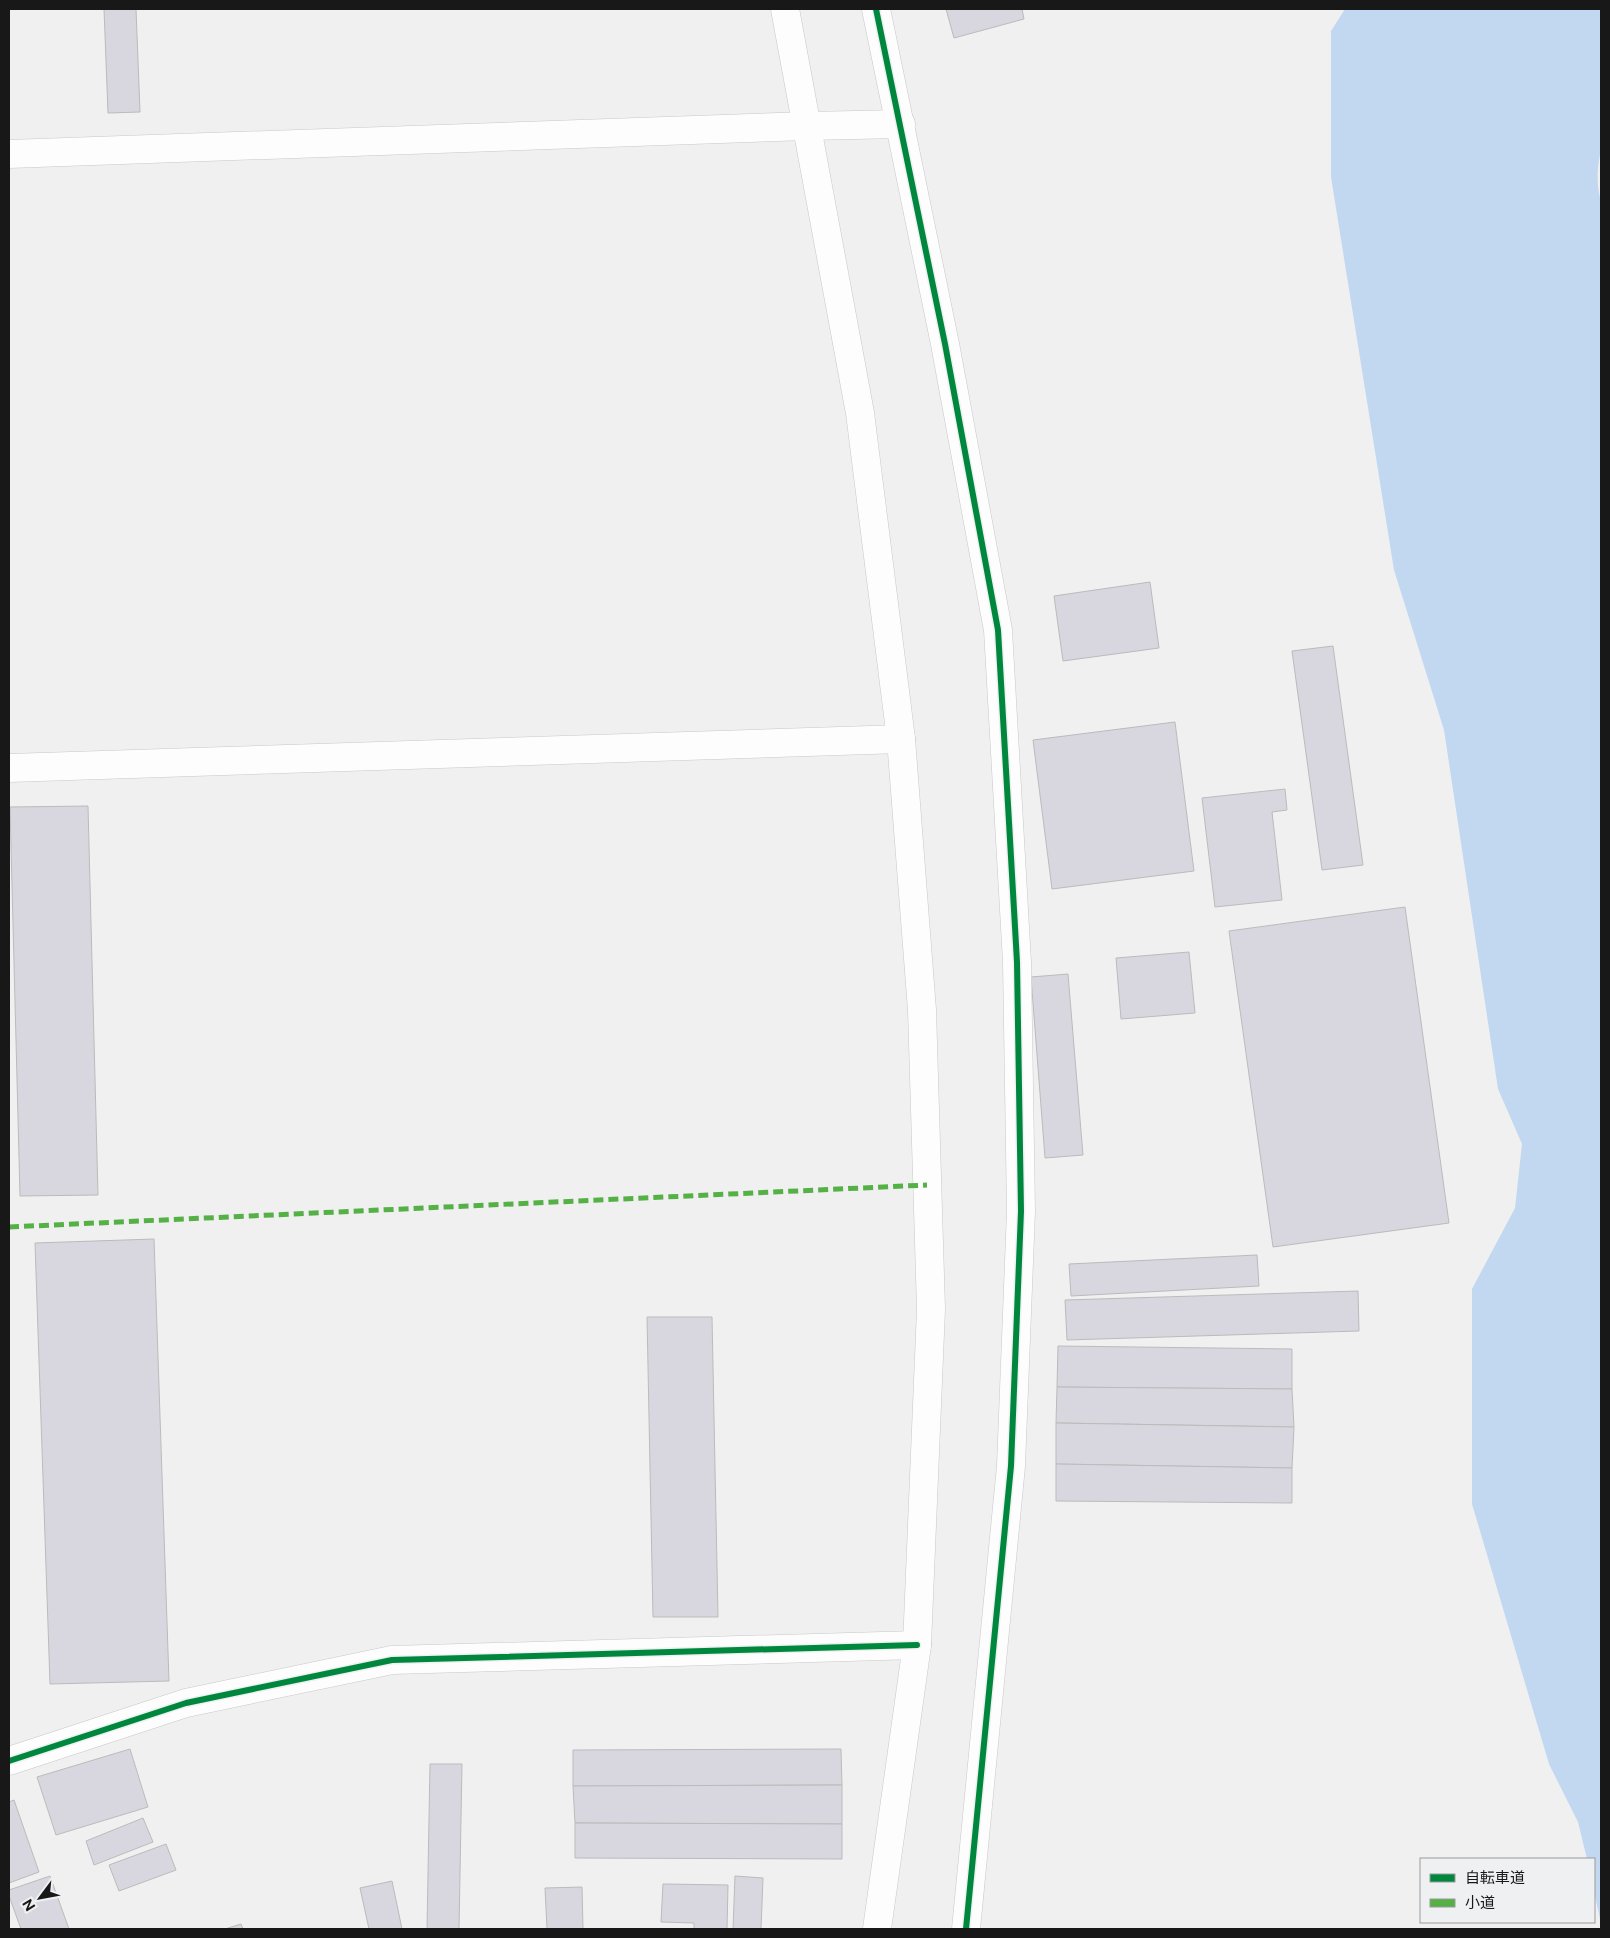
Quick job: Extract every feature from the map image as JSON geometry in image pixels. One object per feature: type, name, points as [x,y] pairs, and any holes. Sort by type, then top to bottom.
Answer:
[{"type":"street","points":[[785,9],[860,413],[902,739],[922,1010],[931,1309],[917,1645],[877,1929]]},
{"type":"street","points":[[876,9],[901,124],[946,353],[998,630],[1017,962],[1021,1211],[1011,1466],[966,1929]]},
{"type":"street","points":[[9,154],[901,124]]},
{"type":"street","points":[[9,768],[902,739]]},
{"type":"street","points":[[9,1762],[186,1704],[392,1660],[917,1645]]},
{"type":"water","points":[[1345,9],[1601,9],[1601,150],[1598,189],[1601,201],[1601,1924],[1595,1896],[1595,1858],[1587,1858],[1578,1822],[1549,1764],[1472,1504],[1472,1289],[1515,1208],[1522,1144],[1498,1089],[1444,730],[1394,570],[1331,177],[1331,31]]},
{"type":"building","points":[[104,9],[136,9],[140,112],[108,113]]},
{"type":"building","points":[[946,9],[1022,9],[1024,19],[954,38]]},
{"type":"building","points":[[1150,582],[1159,648],[1063,661],[1054,596]]},
{"type":"building","points":[[1333,646],[1363,865],[1322,870],[1292,651]]},
{"type":"building","points":[[1175,722],[1194,871],[1052,889],[1033,740]]},
{"type":"building","points":[[1285,789],[1287,810],[1272,812],[1282,900],[1215,907],[1202,798]]},
{"type":"building","points":[[88,806],[98,1195],[20,1196],[10,807]]},
{"type":"building","points":[[1405,907],[1449,1223],[1273,1247],[1229,931]]},
{"type":"building","points":[[1189,952],[1195,1013],[1121,1019],[1116,958]]},
{"type":"building","points":[[1068,974],[1083,1155],[1045,1158],[1031,977]]},
{"type":"building","points":[[154,1239],[169,1681],[50,1684],[35,1243]]},
{"type":"building","points":[[1257,1255],[1259,1286],[1071,1296],[1069,1264]]},
{"type":"building","points":[[1358,1291],[1359,1331],[1067,1340],[1065,1300]]},
{"type":"building","points":[[647,1317],[712,1317],[718,1617],[653,1617]]},
{"type":"building","points":[[1058,1346],[1292,1349],[1292,1389],[1057,1387]]},
{"type":"building","points":[[1057,1387],[1292,1389],[1294,1427],[1056,1423]]},
{"type":"building","points":[[1056,1423],[1294,1427],[1292,1468],[1056,1464]]},
{"type":"building","points":[[1056,1464],[1292,1468],[1292,1503],[1056,1501]]},
{"type":"building","points":[[130,1749],[148,1807],[56,1835],[37,1777]]},
{"type":"building","points":[[841,1749],[842,1785],[573,1786],[573,1750]]},
{"type":"building","points":[[430,1764],[462,1764],[459,1929],[427,1929]]},
{"type":"building","points":[[842,1785],[842,1824],[575,1823],[573,1786]]},
{"type":"building","points":[[14,1800],[39,1872],[9,1883],[9,1802]]},
{"type":"building","points":[[143,1818],[153,1842],[94,1865],[86,1841]]},
{"type":"building","points":[[575,1823],[842,1824],[842,1859],[575,1858]]},
{"type":"building","points":[[166,1844],[176,1870],[119,1891],[109,1865]]},
{"type":"building","points":[[50,1876],[69,1929],[21,1929],[9,1896],[9,1890]]},
{"type":"building","points":[[735,1876],[763,1878],[761,1929],[733,1929]]},
{"type":"building","points":[[392,1881],[402,1929],[369,1929],[360,1888]]},
{"type":"building","points":[[663,1884],[728,1885],[727,1929],[694,1929],[694,1923],[661,1922]]},
{"type":"building","points":[[582,1887],[583,1929],[547,1929],[545,1888]]},
{"type":"building","points":[[241,1924],[243,1929],[225,1929]]},
{"type":"marked path","points":[[9,1227],[927,1185]]},
{"type":"cycle path","points":[[876,9],[945,344],[998,630],[1017,962],[1021,1211],[1011,1466],[966,1929]]},
{"type":"cycle path","points":[[9,1761],[186,1703],[392,1660],[917,1645]]}]
